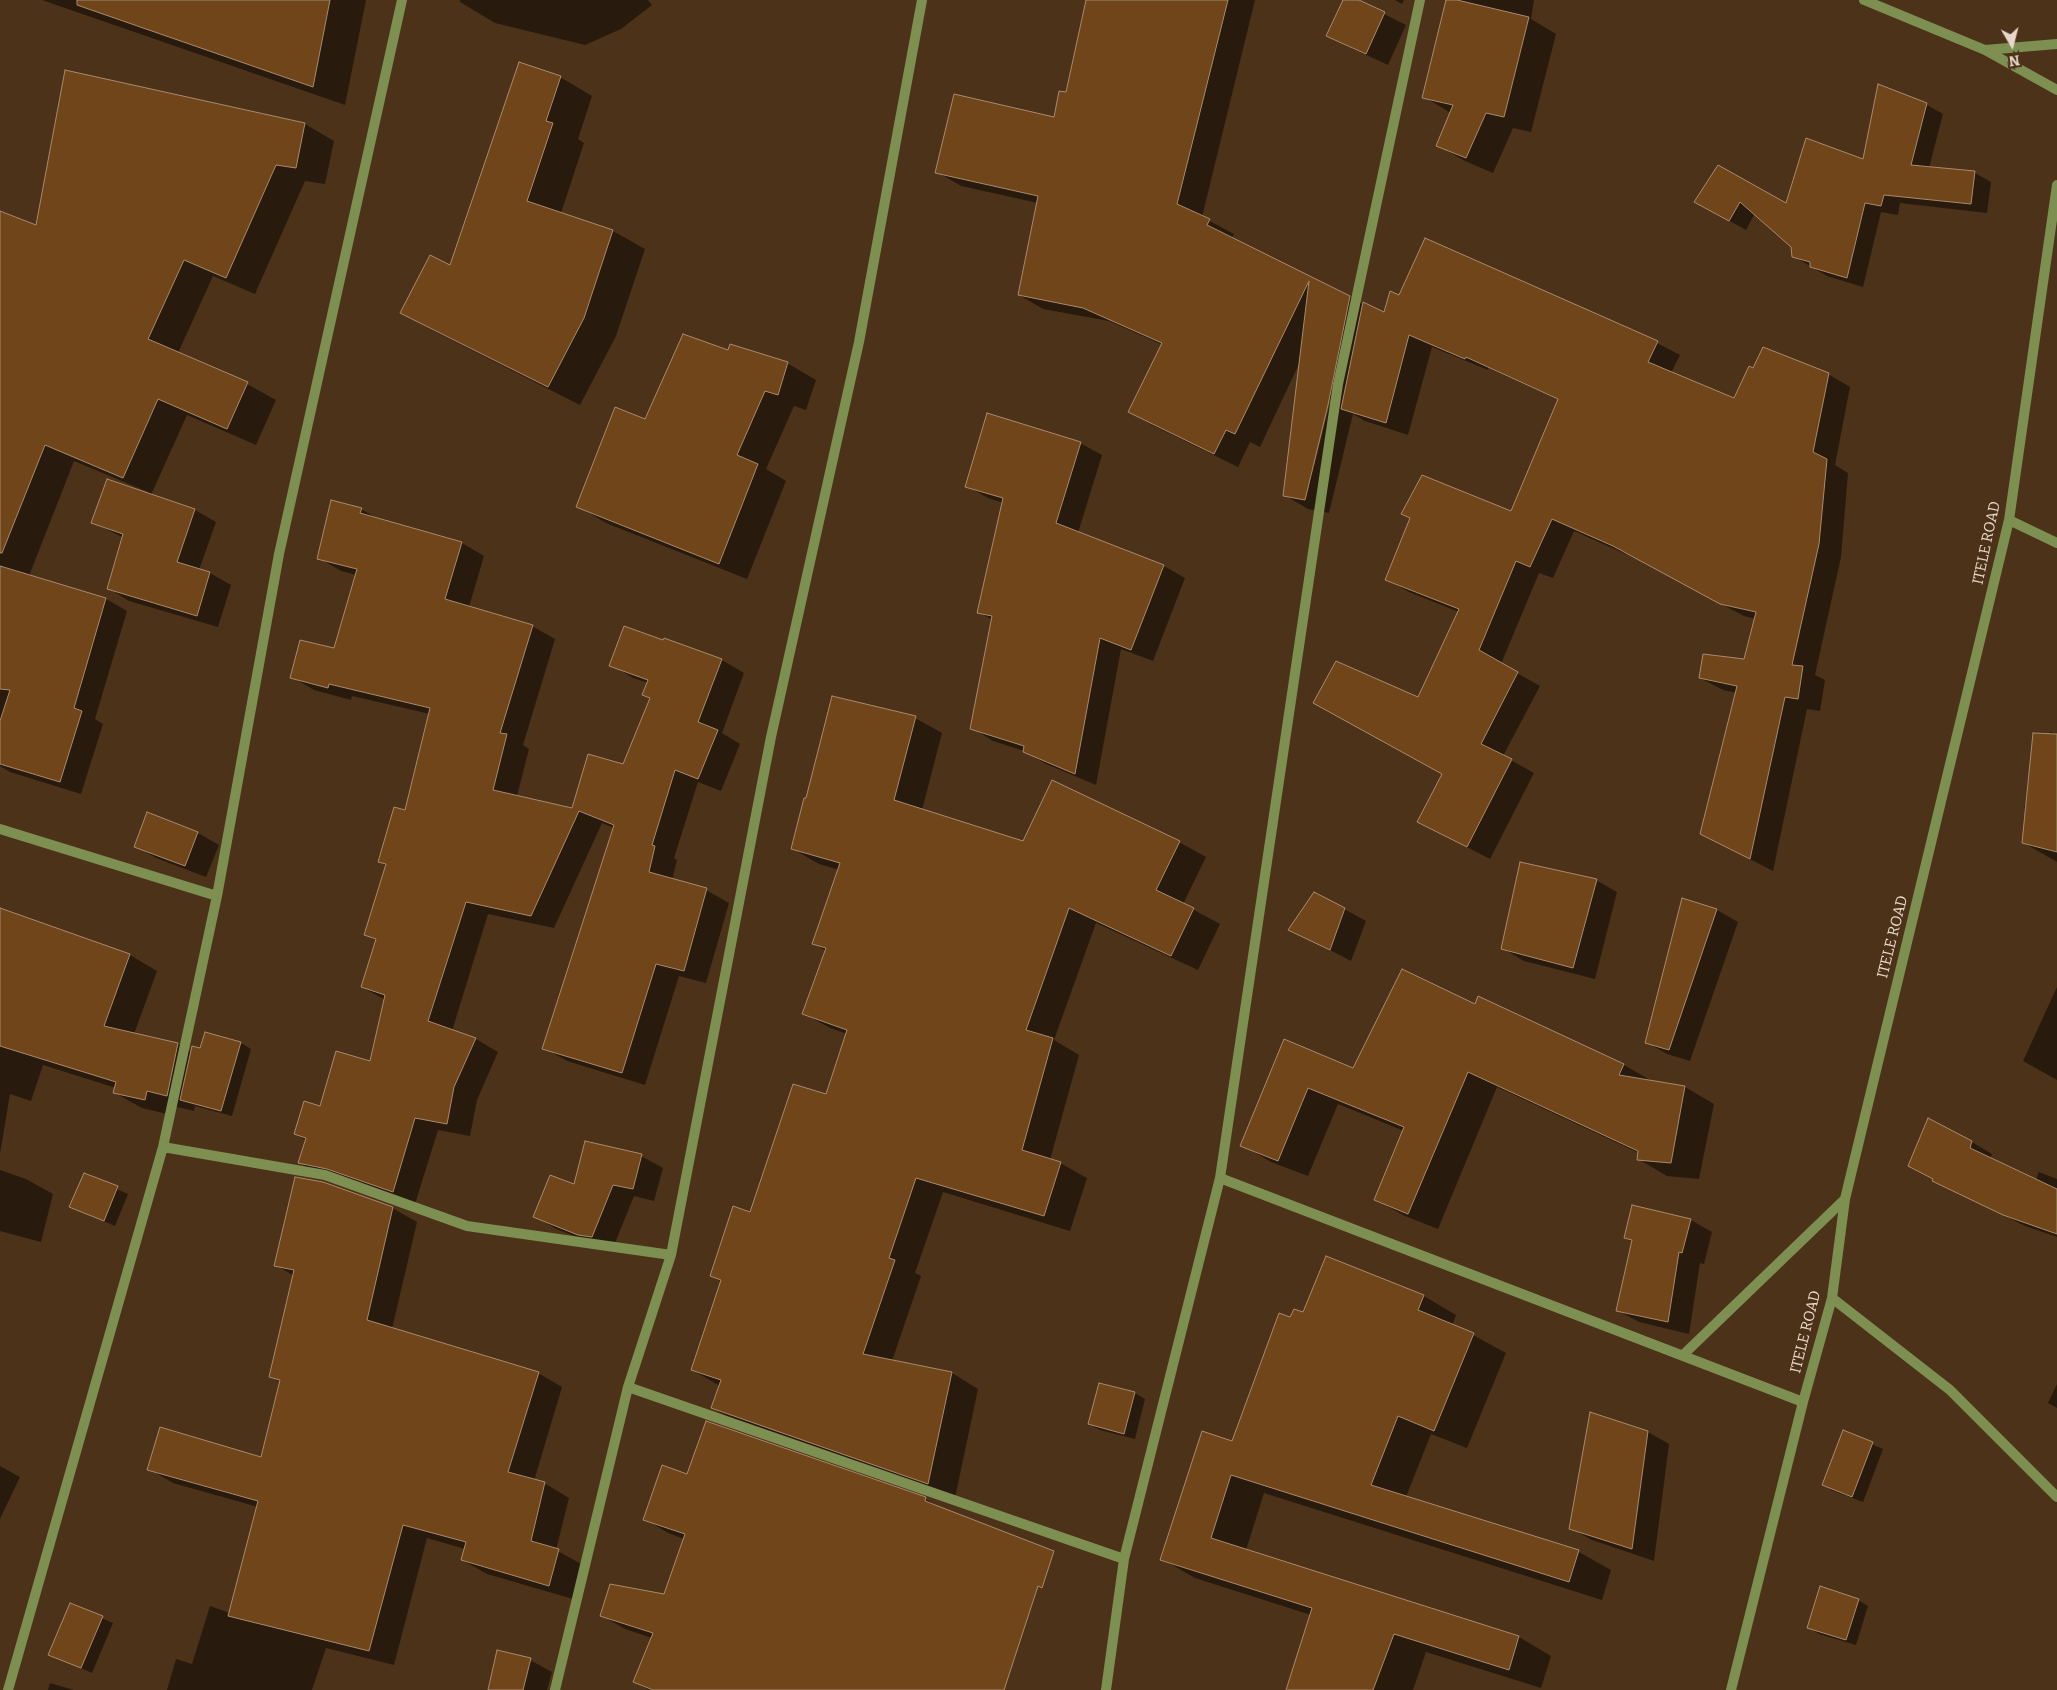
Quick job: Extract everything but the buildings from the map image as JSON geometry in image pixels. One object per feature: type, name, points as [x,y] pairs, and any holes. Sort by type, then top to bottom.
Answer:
[{"type":"street","points":[[8,1690],[163,1147],[217,896],[279,554],[402,0]]},
{"type":"street","points":[[555,1690],[628,1388],[672,1254],[771,737],[859,342],[922,0]]},
{"type":"street","points":[[1106,1690],[1124,1559],[1220,1178],[1338,384],[1420,0]]},
{"type":"street","points":[[1864,0],[1985,50],[2057,90]]},
{"type":"street","points":[[1985,50],[2057,44]]},
{"type":"street","name":"ITELE ROAD","points":[[1731,1690],[1803,1402],[1832,1298],[1846,1200],[2009,520],[2057,185]]},
{"type":"street","points":[[2009,520],[2057,543]]},
{"type":"street","points":[[0,829],[217,896]]},
{"type":"street","points":[[163,1147],[325,1175],[467,1226],[672,1254]]},
{"type":"street","points":[[1220,1178],[1803,1402]]},
{"type":"street","points":[[1683,1355],[1846,1200]]},
{"type":"street","points":[[1832,1298],[1950,1390],[2057,1497]]},
{"type":"street","points":[[628,1388],[1124,1559]]}]
